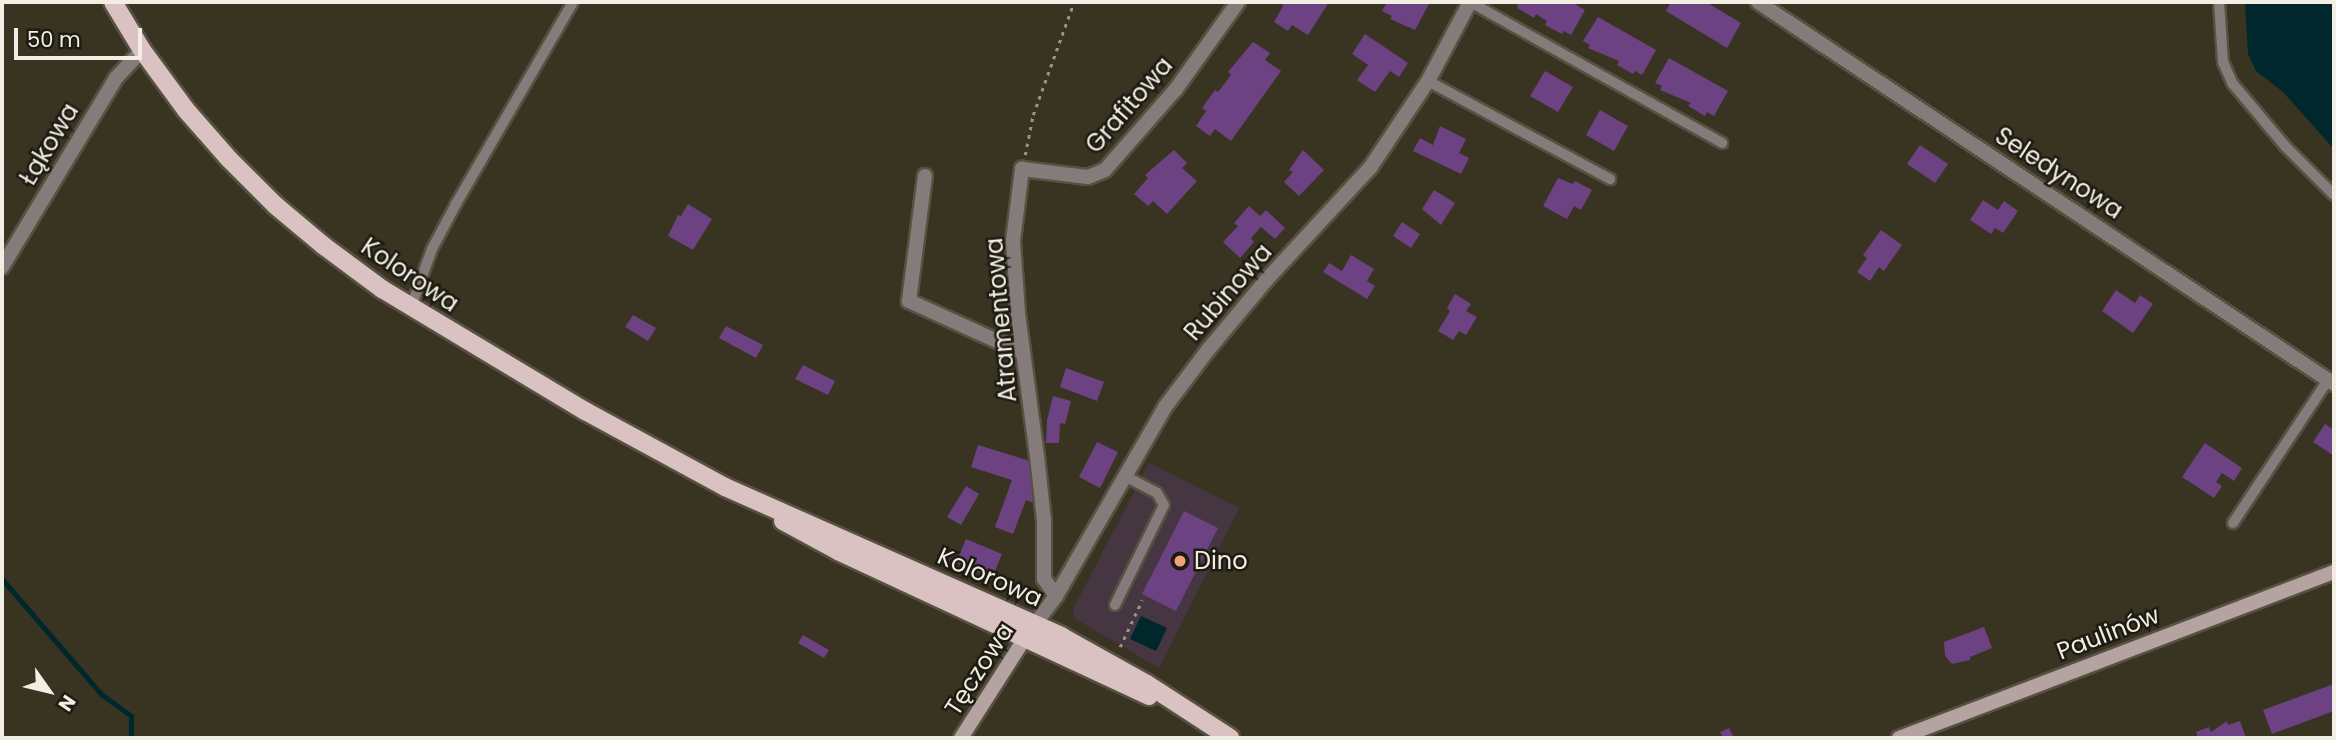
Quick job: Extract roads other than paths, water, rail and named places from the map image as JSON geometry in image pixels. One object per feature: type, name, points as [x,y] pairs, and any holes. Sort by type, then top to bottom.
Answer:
[{"type":"main road","name":"Kolorowa","points":[[113,2],[142,50],[186,110],[275,205],[324,246],[411,307],[585,411],[754,501],[828,546],[1196,717]]},
{"type":"main road","name":"Kolorowa","points":[[754,501],[813,523],[1035,624],[1111,662],[1230,738]]},
{"type":"street","name":"Grafitowa","points":[[1022,169],[1088,177],[1105,170],[1176,89],[1238,2]]},
{"type":"street","name":"Rubinowa","points":[[1035,624],[1056,596],[1164,407],[1208,350],[1370,167],[1428,81],[1470,2]]},
{"type":"street","name":"Seledynowa","points":[[1758,2],[2331,382]]},
{"type":"street","name":"Łąkowa","points":[[2,267],[116,78],[142,50]]},
{"type":"street","name":"Atramentowa","points":[[1022,169],[1013,241],[1023,353],[1044,521],[1044,579],[1056,596]]},
{"type":"street","points":[[925,176],[909,301],[1023,353]]},
{"type":"street","name":"Paulinów","points":[[1899,738],[2334,572]]},
{"type":"street","name":"Tęczowa","points":[[961,738],[1023,638],[1035,624]]},
{"type":"lane","points":[[411,307],[432,249],[573,2]]},
{"type":"lane","points":[[1470,2],[1722,143]]},
{"type":"lane","points":[[2219,2],[2223,62],[2233,84],[2286,146],[2334,194]]},
{"type":"lane","points":[[1428,81],[1610,179]]},
{"type":"lane","points":[[2233,523],[2331,382]]},
{"type":"lane","points":[[1115,605],[1164,505],[1157,493],[1125,476]]},
{"type":"water","points":[[2245,2],[2334,2],[2334,149],[2283,92],[2256,71],[2248,54]]},
{"type":"water","points":[[1141,616],[1167,628],[1156,651],[1130,639]]},
{"type":"waterway","points":[[2,579],[101,694],[131,716],[131,738]]},
{"type":"place","name":"Dino","points":[[1180,561]]}]
